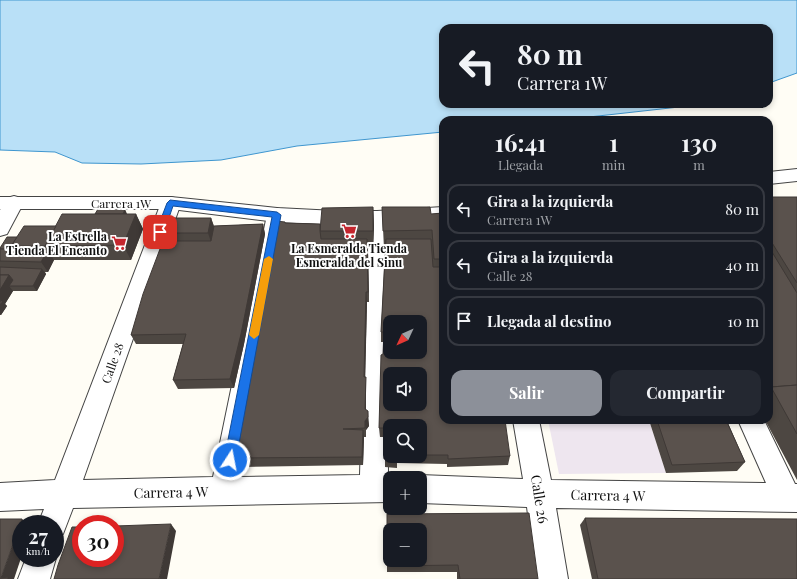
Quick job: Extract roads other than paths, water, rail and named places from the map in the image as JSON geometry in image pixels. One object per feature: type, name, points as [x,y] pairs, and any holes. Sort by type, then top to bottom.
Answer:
[{"type":"street","points":[[773,178],[796,176]]},
{"type":"street","points":[[0,228],[7,202]]},
{"type":"street","name":"Carrera 1W","points":[[7,202],[170,203],[277,215],[378,218],[439,214]]},
{"type":"street","name":"Calle 28","points":[[56,515],[170,203]]},
{"type":"street","points":[[224,491],[277,215]]},
{"type":"street","points":[[378,218],[382,488]]},
{"type":"street","name":"Calle 26","points":[[527,424],[540,494],[552,579]]},
{"type":"street","points":[[753,424],[792,498]]},
{"type":"street","name":"Carrera 4 W","points":[[0,497],[64,494],[382,488]]},
{"type":"street","name":"Carrera 4 W","points":[[427,489],[540,494],[792,498]]},
{"type":"street","points":[[34,579],[38,567]]},
{"type":"water","points":[[0,0],[797,0],[797,73],[773,82],[773,24],[439,24],[439,108],[670,108],[598,116],[439,116],[439,132],[297,146],[221,160],[141,164],[82,163],[55,152],[0,150]]},
{"type":"place","name":"La Esmeralda Tienda Esmeralda del Sinu","points":[[349,231]]},
{"type":"place","name":"La Estrella Tienda El Encanto","points":[[119,243]]}]
